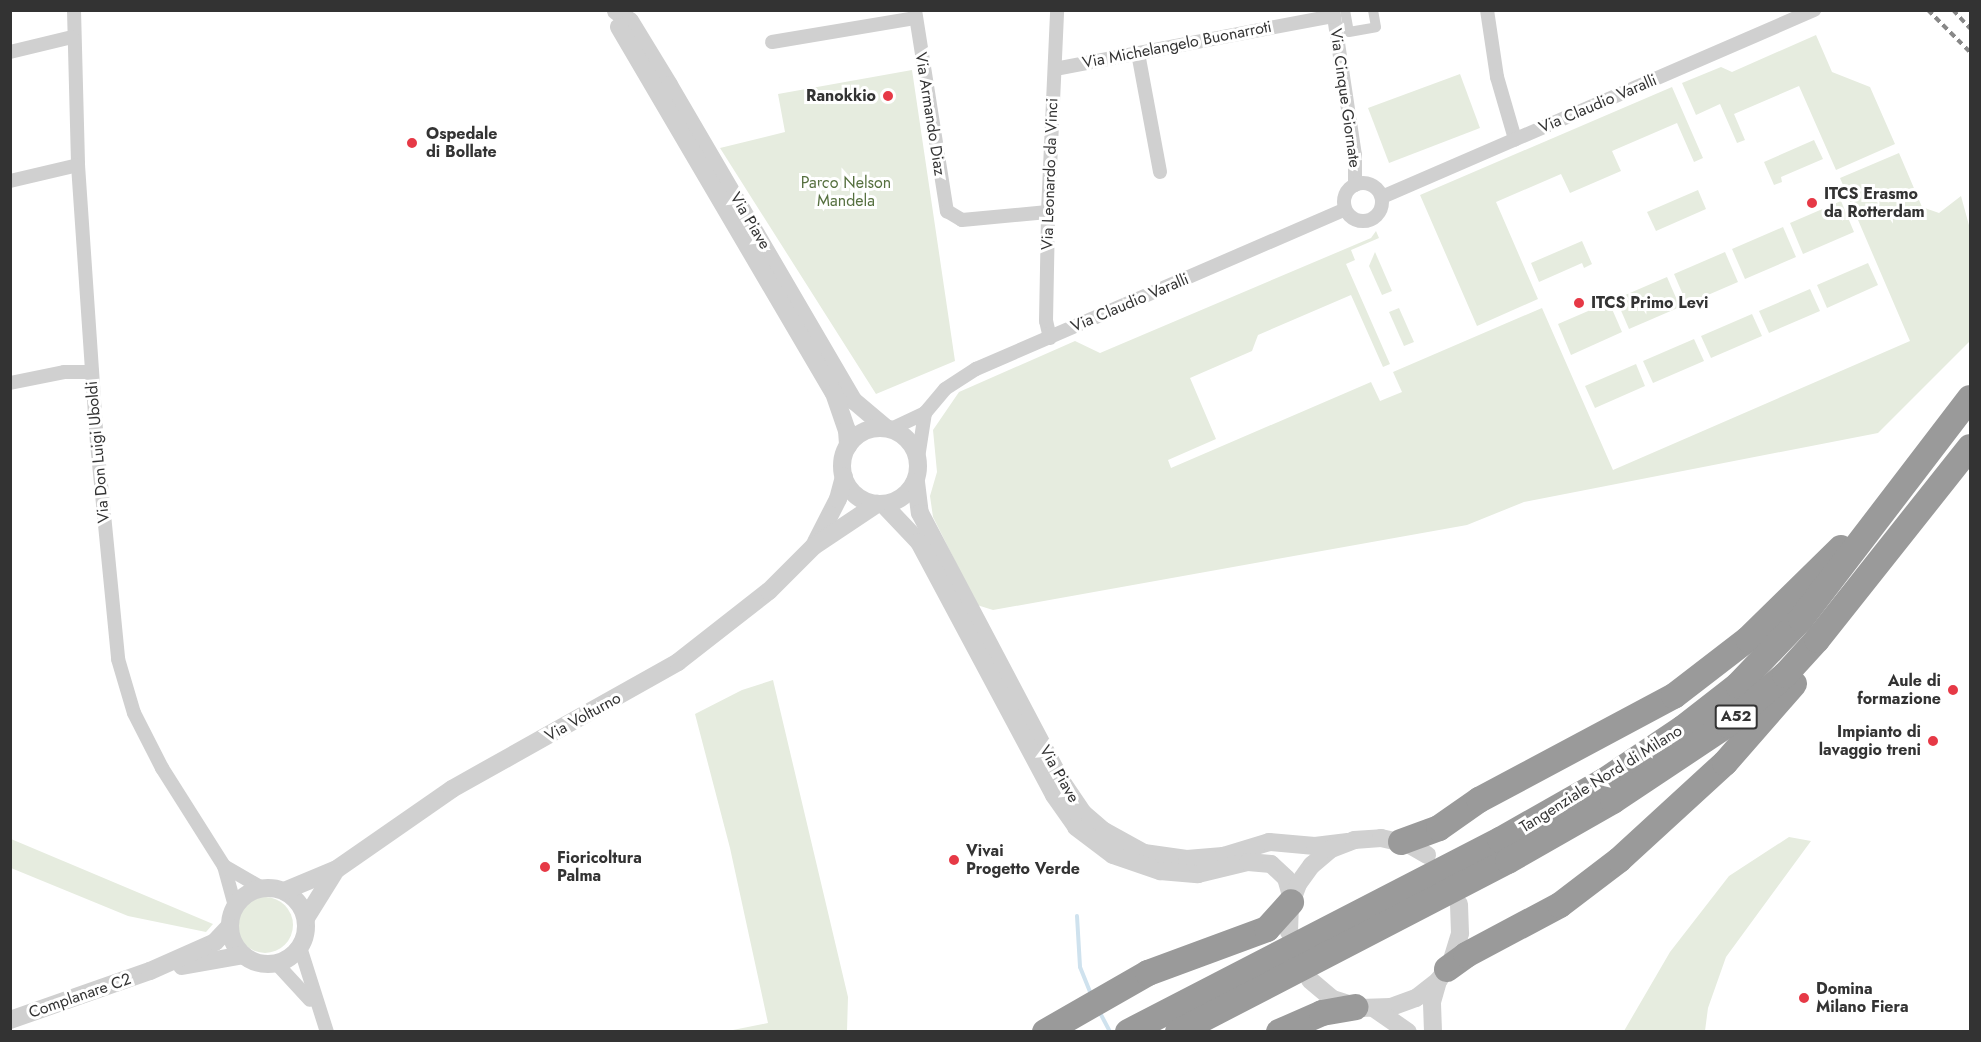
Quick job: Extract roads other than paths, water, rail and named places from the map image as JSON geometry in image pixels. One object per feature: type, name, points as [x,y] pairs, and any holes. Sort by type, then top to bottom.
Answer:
[{"type":"highway","name":"Tangenziale Nord di Milano","points":[[1130,1030],[1500,840],[1674,735],[1768,656],[1834,578],[1971,398]]},
{"type":"highway","name":"Tangenziale Nord di Milano","points":[[1178,1032],[1508,861],[1660,772],[1726,725],[1777,682],[1856,593],[1971,447]]},
{"type":"highway","points":[[1401,842],[1439,828],[1479,800],[1616,730],[1700,678],[1748,639],[1892,500]]},
{"type":"highway","points":[[1443,975],[1569,898],[1689,800],[1802,675],[1856,593]]},
{"type":"highway","points":[[1045,1032],[1110,993],[1160,968],[1256,934],[1274,923],[1291,901]]},
{"type":"highway","points":[[1279,1032],[1315,1015],[1365,1008]]},
{"type":"street","name":"Via Don Luigi Uboldi","points":[[74,10],[72,37],[78,165],[92,372],[118,659],[134,713],[162,768],[224,866],[235,906]]},
{"type":"street","name":"Via Leonardo da Vinci","points":[[1050,338],[1046,321],[1048,212],[1057,10]]},
{"type":"street","points":[[1338,12],[1349,32],[1376,27],[1373,10]]},
{"type":"street","points":[[1487,10],[1497,77],[1515,139]]},
{"type":"street","name":"Via Claudio Varalli","points":[[1382,197],[1814,10]]},
{"type":"street","name":"Via Piave","points":[[616,11],[630,21],[664,76],[854,400],[888,428]]},
{"type":"street","name":"Via Piave","points":[[616,11],[619,26],[834,393],[847,430],[848,446]]},
{"type":"street","name":"Via Michelangelo Buonarroti","points":[[1055,69],[1338,12]]},
{"type":"street","name":"Via Cinque Giornate","points":[[1338,12],[1355,155],[1355,185]]},
{"type":"street","points":[[772,42],[915,14]]},
{"type":"street","name":"Via Armando Diaz","points":[[915,14],[944,205],[950,216],[962,220],[1048,212]]},
{"type":"street","points":[[10,52],[72,37]]},
{"type":"street","points":[[1138,53],[1160,172]]},
{"type":"street","points":[[10,181],[78,165]]},
{"type":"street","points":[[1355,185],[1374,186],[1382,197],[1379,213],[1368,221],[1353,218],[1346,209],[1345,195],[1355,185]]},
{"type":"street","name":"Via Claudio Varalli","points":[[888,428],[925,413],[959,379],[1346,209]]},
{"type":"street","points":[[10,382],[64,372],[92,372]]},
{"type":"street","points":[[918,458],[911,442],[888,428],[864,431],[848,446],[842,461],[844,477],[856,495],[880,504],[905,496],[916,482],[925,413]]},
{"type":"street","name":"Via Volturno","points":[[814,546],[838,499],[844,477]]},
{"type":"street","name":"Via Piave","points":[[916,482],[920,513],[1060,779],[1083,813],[1104,831],[1144,853],[1187,860],[1223,856],[1269,842],[1315,846],[1374,837],[1401,842],[1427,855]]},
{"type":"street","name":"Via Piave","points":[[880,504],[919,542],[1057,802],[1076,827],[1113,855],[1160,872],[1198,874],[1253,862],[1271,864],[1286,878],[1291,901]]},
{"type":"street","name":"Via Volturno","points":[[284,891],[337,869],[452,789],[678,662],[769,591],[814,546],[880,504]]},
{"type":"street","points":[[1289,932],[1291,901],[1312,865],[1348,842]]},
{"type":"street","name":"Via Don Luigi Uboldi","points":[[224,866],[262,888]]},
{"type":"street","name":"Via Volturno","points":[[306,918],[337,869]]},
{"type":"street","points":[[300,947],[276,963],[258,963],[243,956],[233,943],[229,927],[235,906],[247,894],[262,888],[284,891],[298,902],[306,918],[300,947],[317,1009],[327,1032]]},
{"type":"street","points":[[1433,1032],[1432,1002],[1460,933],[1459,904]]},
{"type":"street","name":"Complanare C2","points":[[10,1020],[150,971],[215,942],[229,927]]},
{"type":"street","name":"Complanare C2","points":[[150,971],[243,956]]},
{"type":"street","points":[[276,963],[317,1009]]},
{"type":"street","points":[[1365,1008],[1409,1002],[1443,975]]},
{"type":"street","points":[[1310,980],[1333,999],[1365,1008],[1408,1032]]},
{"type":"waterway","points":[[1077,916],[1080,967],[1092,996]]},
{"type":"waterway","points":[[1099,1011],[1110,1032]]},
{"type":"railway","points":[[1928,10],[1970,52]]},
{"type":"railway","points":[[1953,10],[1970,28]]},
{"type":"place","name":"Ranokkio","points":[[888,96]]},
{"type":"place","name":"Ospedale di Bollate","points":[[412,143]]},
{"type":"place","name":"ITCS Erasmo da Rotterdam","points":[[1812,203]]},
{"type":"place","name":"ITCS Primo Levi","points":[[1579,303]]},
{"type":"place","name":"Aule di formazione","points":[[1953,690]]},
{"type":"place","name":"Impianto di lavaggio treni","points":[[1933,741]]},
{"type":"place","name":"Vivai Progetto Verde","points":[[954,860]]},
{"type":"place","name":"Fioricoltura Palma","points":[[545,867]]},
{"type":"place","name":"Domina Milano Fiera","points":[[1804,998]]},
{"type":"park label","name":"Parco Nelson Mandela","points":[[846,192]]}]
